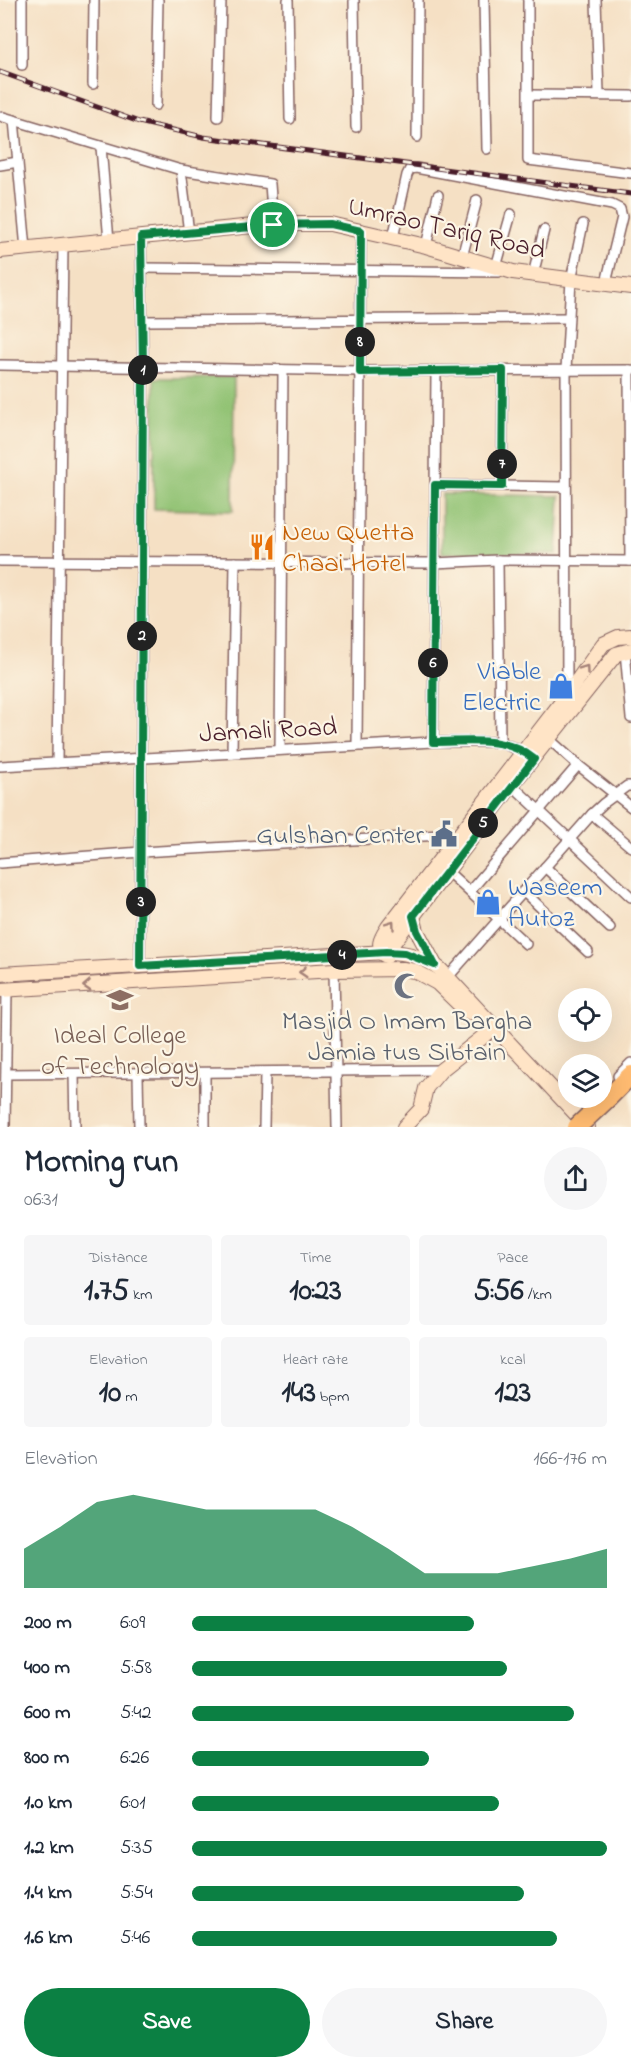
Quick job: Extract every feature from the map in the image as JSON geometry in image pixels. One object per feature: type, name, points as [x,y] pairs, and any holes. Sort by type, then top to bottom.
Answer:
[{"type":"highway","points":[[575,1123],[631,1075]]},
{"type":"main road","name":"Umrao Tariq Road","points":[[0,251],[273,225],[330,224],[426,246],[513,272],[631,287]]},
{"type":"main road","points":[[403,969],[384,953],[380,942],[388,927],[512,785],[529,755],[549,739],[603,644],[618,637],[631,636]]},
{"type":"main road","points":[[367,970],[384,953],[413,916],[447,871],[458,846],[572,699],[616,654],[628,650]]},
{"type":"main road","points":[[413,916],[417,931],[435,965],[558,1089]]},
{"type":"main road","points":[[0,974],[384,953],[405,953],[435,965]]},
{"type":"main road","points":[[4,990],[334,970],[403,969],[415,971],[437,983],[575,1123],[588,1127]]},
{"type":"main road","points":[[404,1127],[421,1109],[426,1088],[441,1070],[488,1033]]},
{"type":"main road","points":[[570,1108],[575,1123]]},
{"type":"street","points":[[22,0],[22,65]]},
{"type":"street","points":[[93,84],[94,0]]},
{"type":"street","points":[[156,105],[158,0]]},
{"type":"street","points":[[218,117],[221,0]]},
{"type":"street","points":[[288,0],[290,119]]},
{"type":"street","points":[[354,0],[356,127]]},
{"type":"street","points":[[417,137],[418,0]]},
{"type":"street","points":[[484,0],[487,149]]},
{"type":"street","points":[[528,0],[528,160],[631,173]]},
{"type":"street","points":[[596,0],[599,94]]},
{"type":"street","points":[[529,95],[631,96]]},
{"type":"street","points":[[0,116],[181,170],[270,184],[273,225]]},
{"type":"street","points":[[14,120],[26,249]]},
{"type":"street","points":[[101,147],[109,240]]},
{"type":"street","points":[[0,165],[18,162]]},
{"type":"street","points":[[393,238],[407,175],[410,169],[416,168],[612,205],[620,209],[626,217],[606,283]]},
{"type":"street","points":[[181,170],[189,233]]},
{"type":"street","points":[[426,246],[438,195]]},
{"type":"street","points":[[462,257],[477,200]]},
{"type":"street","points":[[496,267],[511,214]]},
{"type":"street","points":[[572,699],[565,560],[566,370],[571,280],[583,224]]},
{"type":"street","points":[[533,274],[544,230]]},
{"type":"street","points":[[357,746],[361,231]]},
{"type":"street","points":[[140,966],[143,758],[141,237]]},
{"type":"street","points":[[57,763],[63,245]]},
{"type":"street","points":[[142,267],[513,272]]},
{"type":"street","points":[[143,321],[568,318]]},
{"type":"street","points":[[0,365],[360,372],[630,370],[630,561],[498,560],[434,563],[0,561]]},
{"type":"street","points":[[280,750],[283,370]]},
{"type":"street","points":[[502,486],[503,370]]},
{"type":"street","points":[[433,742],[436,371]]},
{"type":"street","points":[[435,485],[565,487]]},
{"type":"street","points":[[498,560],[500,741]]},
{"type":"street","points":[[232,753],[235,562]]},
{"type":"street","points":[[628,650],[631,718]]},
{"type":"street","points":[[549,739],[631,807]]},
{"type":"street","name":"Jamali Road","points":[[0,766],[433,742],[500,741],[529,755]]},
{"type":"street","points":[[470,891],[578,765]]},
{"type":"street","points":[[512,785],[631,897]]},
{"type":"street","points":[[448,977],[592,814],[627,786],[631,786]]},
{"type":"street","points":[[592,814],[631,847]]},
{"type":"street","points":[[0,863],[141,852],[441,835],[458,846]]},
{"type":"street","points":[[545,867],[610,928]]},
{"type":"street","points":[[447,871],[526,944]]},
{"type":"street","points":[[523,891],[588,952]]},
{"type":"street","points":[[334,970],[338,1127]]},
{"type":"street","points":[[4,990],[7,1074],[3,1100],[5,1127]]},
{"type":"street","points":[[612,1082],[631,1063]]},
{"type":"street","points":[[7,1074],[205,1074],[441,1070]]},
{"type":"street","points":[[264,1127],[265,1073]]},
{"type":"street","points":[[74,1074],[75,1127]]},
{"type":"street","points":[[138,1074],[139,1127]]},
{"type":"street","points":[[205,1074],[205,1127]]},
{"type":"green space","points":[[234,377],[233,511],[154,509],[154,378]]},
{"type":"green space","points":[[442,494],[560,496],[557,554],[442,553]]},
{"type":"railway","points":[[0,72],[139,122],[203,137],[631,194]]},
{"type":"place","name":"New Quetta Chaai Hotel","points":[[262,547]]},
{"type":"place","name":"Viable Electric","points":[[561,686]]},
{"type":"place","name":"Gulshan Center","points":[[444,834]]},
{"type":"place","name":"Waseem Autoz","points":[[488,902]]},
{"type":"place","name":"Masjid O Imam Bargha Jamia tus Sibtain","points":[[407,986]]},
{"type":"place","name":"Ideal College of Technology","points":[[120,1000]]},
{"type":"route","points":[[330,224],[361,231],[360,372],[503,370],[502,486],[435,485],[433,742],[500,741],[524,751],[534,759],[413,916],[417,931],[435,965],[405,953],[386,952],[140,966],[143,758],[141,237],[273,225],[330,224]]}]
